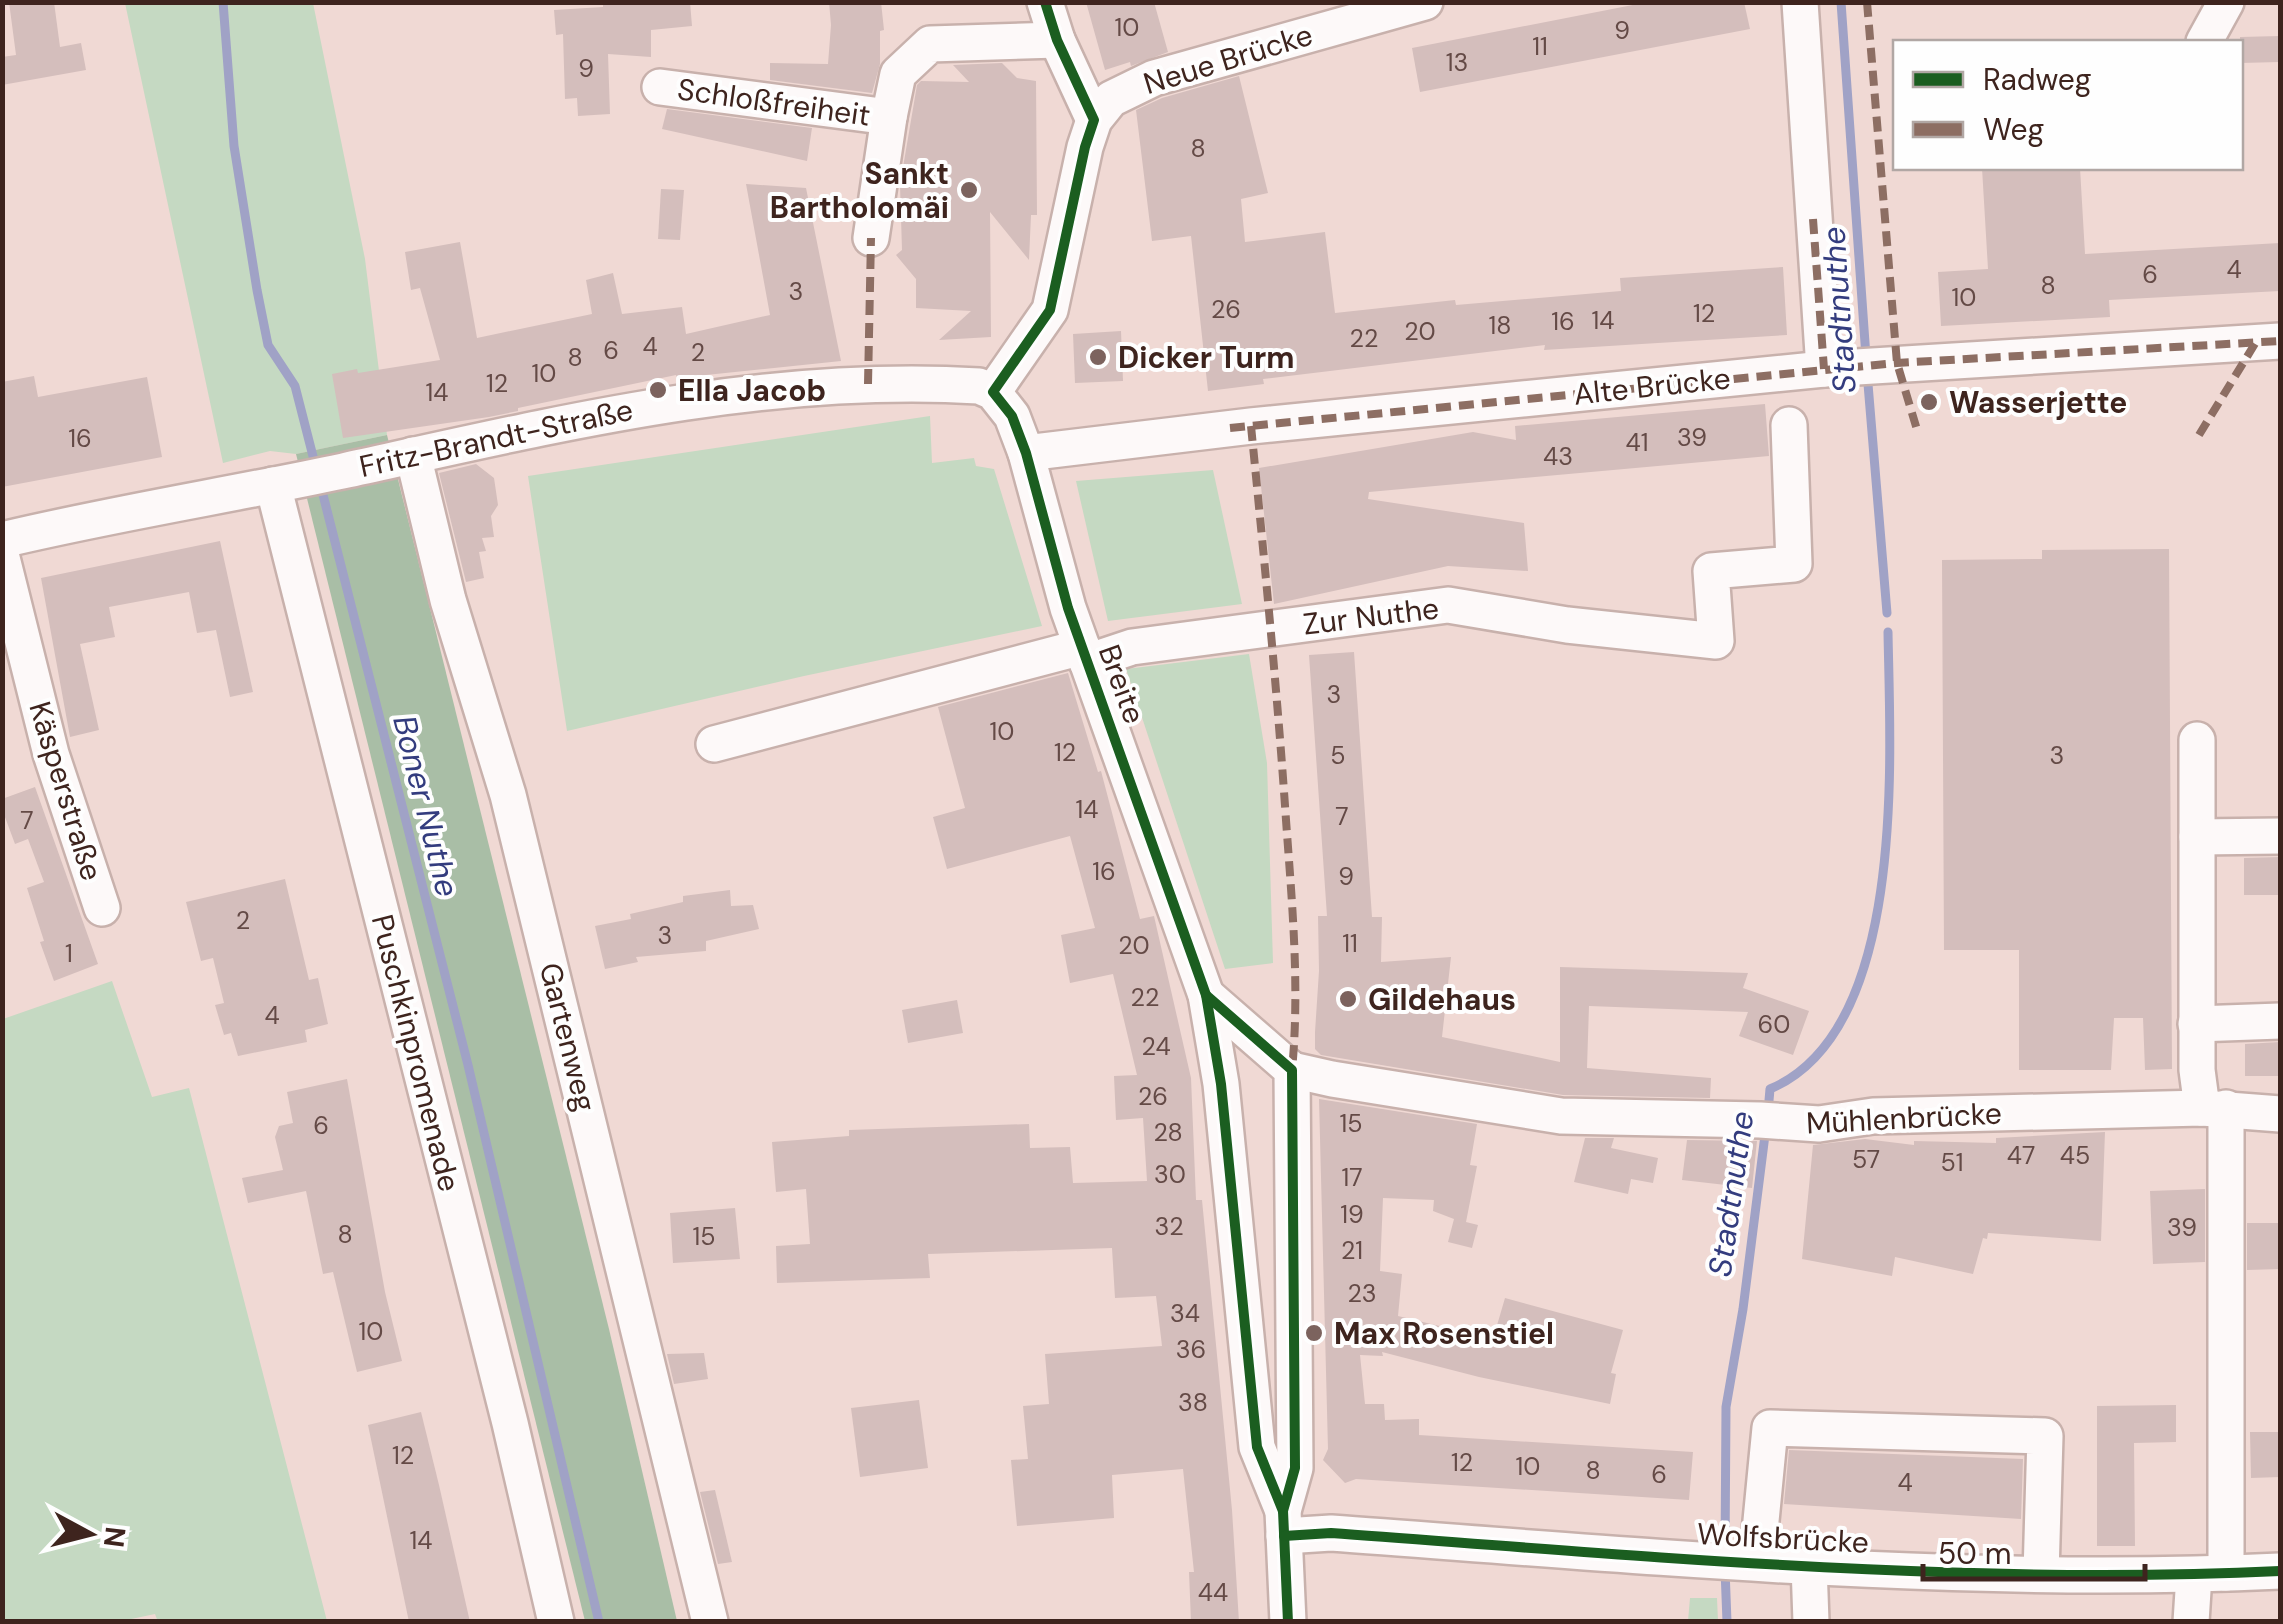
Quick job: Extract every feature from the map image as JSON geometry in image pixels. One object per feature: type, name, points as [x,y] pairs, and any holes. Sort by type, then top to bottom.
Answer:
[{"type":"street","points":[[993,392],[1050,310],[1094,120],[1044,2]]},
{"type":"street","name":"Neue Brücke","points":[[1094,120],[1111,99],[1154,78],[1425,2]]},
{"type":"street","points":[[1800,2],[1813,219],[1836,368]]},
{"type":"street","points":[[2205,40],[2226,2]]},
{"type":"street","name":"Schloßfreiheit","points":[[872,238],[898,74],[930,44],[1057,40]]},
{"type":"street","name":"Schloßfreiheit","points":[[660,87],[889,117]]},
{"type":"street","name":"Alte Brücke","points":[[1026,452],[1836,368],[2280,341]]},
{"type":"street","name":"Fritz-Brandt-Straße","points":[[2,540],[658,404],[772,389],[868,384],[954,384],[993,392]]},
{"type":"street","name":"Breite","points":[[993,392],[1012,416],[1026,452],[1068,608],[1206,996],[1220,1084],[1257,1447],[1284,1524]]},
{"type":"street","name":"Zur Nuthe","points":[[714,744],[1085,655],[1448,605],[1566,625],[1716,640],[1711,571],[1794,564],[1789,425]]},
{"type":"street","name":"Gartenweg","points":[[413,455],[448,600],[508,795],[710,1622]]},
{"type":"street","name":"Puschkinpromenade","points":[[281,483],[556,1622]]},
{"type":"street","name":"Käsperstraße","points":[[2,558],[51,754],[102,908]]},
{"type":"street","points":[[2192,1622],[2210,1574],[2214,1108],[2197,1070],[2197,740]]},
{"type":"street","points":[[2198,837],[2280,836]]},
{"type":"street","name":"Breite","points":[[1206,996],[1292,1070],[1295,1468],[1284,1524],[1288,1622]]},
{"type":"street","points":[[2196,1024],[2280,1021]]},
{"type":"street","name":"Mühlenbrücke","points":[[1292,1070],[1332,1080],[1561,1116],[1819,1124],[1873,1116],[2214,1108],[2280,1114]]},
{"type":"street","points":[[1757,1562],[1770,1428],[2045,1436],[2041,1574]]},
{"type":"street","name":"Wolfsbrücke","points":[[1284,1524],[1331,1533],[1809,1565],[2041,1574],[2280,1571]]},
{"type":"street","points":[[1809,1565],[1811,1622]]},
{"type":"green space","points":[[125,3],[313,3],[365,259],[387,435],[296,454],[270,451],[223,463]]},
{"type":"green space","points":[[930,416],[932,463],[974,458],[976,466],[994,469],[1042,626],[567,731],[528,476]]},
{"type":"green space","points":[[387,435],[609,1329],[677,1621],[585,1621],[296,454]]},
{"type":"green space","points":[[1213,470],[1242,604],[1108,621],[1076,481]]},
{"type":"green space","points":[[1249,654],[1267,763],[1273,963],[1225,969],[1126,669]]},
{"type":"green space","points":[[112,981],[152,1097],[189,1088],[327,1621],[158,1622],[155,1614],[117,1622],[3,1621],[3,1019]]},
{"type":"green space","points":[[1690,1598],[1717,1598],[1718,1621],[1688,1621]]},
{"type":"building","points":[[9,2],[54,2],[60,47],[81,43],[86,70],[2,85],[2,57],[16,55]]},
{"type":"building","points":[[603,2],[690,2],[692,26],[651,30],[651,57],[608,54],[610,114],[578,116],[577,98],[565,99],[563,34],[556,35],[554,10],[603,7]]},
{"type":"building","points":[[829,2],[881,2],[884,30],[880,31],[880,64],[872,93],[770,80],[770,63],[828,64]]},
{"type":"building","points":[[1086,2],[1154,2],[1168,52],[1131,66],[1130,62],[1105,70]]},
{"type":"building","points":[[1648,2],[1744,2],[1750,29],[1420,92],[1412,48]]},
{"type":"building","points":[[2280,36],[2280,62],[2243,63],[2240,37]]},
{"type":"building","name":"Sankt Bartholomäi","points":[[1002,63],[1017,78],[1036,81],[1037,215],[1031,215],[1029,260],[990,212],[991,337],[939,340],[971,311],[916,308],[916,279],[896,255],[902,250],[900,185],[917,85],[921,81],[969,82],[953,65]]},
{"type":"building","points":[[1239,76],[1268,193],[1241,199],[1245,242],[1325,232],[1335,313],[1455,300],[1456,305],[1621,291],[1620,278],[1783,267],[1787,335],[1544,350],[1545,345],[1263,379],[1264,384],[1208,391],[1191,236],[1152,241],[1136,110],[1162,98]]},
{"type":"building","points":[[667,109],[812,128],[807,161],[662,129]]},
{"type":"building","points":[[1982,170],[2080,170],[2085,254],[2280,243],[2280,291],[2109,300],[2110,317],[1941,326],[1938,272],[1988,269]]},
{"type":"building","points":[[746,184],[806,188],[841,361],[677,378],[676,375],[489,417],[343,438],[332,374],[440,360],[420,288],[411,290],[405,252],[460,242],[477,338],[592,314],[586,280],[613,273],[622,314],[682,307],[686,334],[770,315]]},
{"type":"building","points":[[661,189],[684,190],[680,240],[658,239]]},
{"type":"building","name":"Dicker Turm","points":[[1121,331],[1123,381],[1075,383],[1073,334]]},
{"type":"building","points":[[34,376],[38,397],[147,377],[162,457],[2,487],[2,382]]},
{"type":"building","points":[[1765,404],[1769,456],[1369,492],[1368,499],[1524,523],[1528,571],[1448,566],[1274,604],[1259,468],[1473,432],[1516,440],[1515,426]]},
{"type":"building","points":[[476,464],[494,478],[498,505],[491,516],[494,537],[482,538],[486,551],[479,552],[484,578],[466,582],[439,473]]},
{"type":"building","points":[[220,541],[253,692],[230,697],[216,630],[197,633],[189,592],[109,607],[115,637],[80,644],[99,730],[70,737],[41,578]]},
{"type":"building","points":[[2169,549],[2172,1069],[2145,1070],[2143,1018],[2114,1018],[2111,1070],[2019,1070],[2019,950],[1944,950],[1942,560],[2042,559],[2042,550]]},
{"type":"building","points":[[1354,652],[1372,917],[1382,917],[1381,962],[1451,957],[1442,1037],[1560,1062],[1560,967],[1748,973],[1743,988],[1809,1011],[1793,1055],[1739,1036],[1748,1012],[1589,1006],[1587,1068],[1711,1078],[1710,1098],[1563,1095],[1321,1055],[1315,1049],[1318,916],[1327,916],[1309,655]]},
{"type":"building","points":[[1068,673],[1098,772],[1101,771],[1140,919],[1154,916],[1191,1078],[1196,1200],[1202,1200],[1239,1622],[1191,1622],[1189,1572],[1194,1572],[1183,1469],[1112,1475],[1114,1518],[1017,1526],[1011,1460],[1028,1459],[1023,1406],[1049,1404],[1045,1354],[1162,1346],[1156,1296],[1115,1298],[1112,1248],[928,1254],[930,1278],[777,1283],[776,1246],[810,1244],[806,1189],[776,1192],[772,1142],[849,1136],[849,1130],[1029,1124],[1030,1148],[1070,1147],[1073,1183],[1147,1181],[1143,1118],[1116,1120],[1114,1076],[1137,1075],[1113,974],[1070,983],[1061,935],[1095,928],[1070,836],[947,869],[933,817],[965,808],[938,707]]},
{"type":"building","points":[[35,787],[98,964],[54,981],[27,888],[44,882],[28,839],[15,844],[2,809],[2,799]]},
{"type":"building","points":[[2280,857],[2280,895],[2244,895],[2244,858]]},
{"type":"building","points":[[285,879],[309,980],[318,978],[328,1024],[305,1030],[307,1042],[238,1056],[231,1033],[224,1035],[215,1005],[224,1003],[213,958],[201,961],[186,902]]},
{"type":"building","points":[[730,890],[731,906],[753,905],[759,929],[706,941],[706,951],[636,957],[638,962],[605,969],[595,926],[683,902],[683,896]]},
{"type":"building","points":[[957,1000],[963,1033],[908,1043],[902,1010]]},
{"type":"building","points":[[2280,1042],[2280,1076],[2245,1076],[2245,1044]]},
{"type":"building","points":[[347,1079],[385,1292],[402,1361],[357,1372],[333,1272],[323,1274],[306,1191],[248,1203],[242,1178],[283,1170],[275,1137],[279,1126],[293,1123],[287,1092]]},
{"type":"building","points":[[1319,1099],[1477,1124],[1470,1165],[1477,1166],[1466,1222],[1478,1225],[1472,1248],[1448,1242],[1454,1219],[1433,1211],[1434,1200],[1383,1198],[1380,1271],[1402,1274],[1398,1316],[1493,1339],[1505,1298],[1623,1330],[1611,1373],[1616,1374],[1610,1404],[1382,1352],[1383,1356],[1360,1355],[1365,1404],[1384,1404],[1385,1420],[1419,1419],[1419,1435],[1693,1452],[1689,1500],[1356,1479],[1345,1483],[1323,1460],[1328,1449]]},
{"type":"building","points":[[2105,1132],[2101,1241],[1988,1233],[1973,1274],[1895,1257],[1892,1276],[1802,1259],[1813,1145],[1865,1139],[1914,1145],[1914,1141],[1996,1143],[1996,1138]]},
{"type":"building","points":[[1585,1138],[1614,1138],[1611,1148],[1658,1158],[1653,1183],[1631,1179],[1628,1194],[1574,1182]]},
{"type":"building","points":[[1687,1140],[1757,1141],[1752,1188],[1682,1180]]},
{"type":"building","points":[[2205,1189],[2205,1262],[2153,1264],[2150,1191]]},
{"type":"building","points":[[735,1208],[740,1259],[673,1263],[670,1213]]},
{"type":"building","points":[[2247,1223],[2280,1223],[2280,1269],[2247,1270]]},
{"type":"building","points":[[704,1353],[708,1379],[674,1384],[667,1354]]},
{"type":"building","points":[[919,1400],[928,1468],[860,1477],[851,1408]]},
{"type":"building","points":[[2176,1405],[2176,1442],[2134,1443],[2135,1546],[2097,1546],[2097,1406]]},
{"type":"building","points":[[421,1412],[470,1622],[409,1622],[368,1425]]},
{"type":"building","points":[[2250,1432],[2280,1432],[2280,1477],[2251,1478]]},
{"type":"building","points":[[1789,1450],[2023,1459],[2021,1519],[1784,1504]]},
{"type":"building","points":[[715,1490],[732,1562],[718,1564],[700,1492]]},
{"type":"waterway","name":"Boner Nuthe","points":[[223,2],[234,146],[257,290],[268,345],[295,386],[316,468]]},
{"type":"waterway","name":"Stadtnuthe","points":[[1841,2],[1866,357]]},
{"type":"waterway","name":"Stadtnuthe","points":[[1867,372],[1887,613]]},
{"type":"waterway","name":"Boner Nuthe","points":[[320,483],[468,1065],[599,1622]]},
{"type":"waterway","name":"Stadtnuthe","points":[[1768,1112],[1770,1089],[1815,1058],[1847,1011],[1869,952],[1882,885],[1888,816],[1888,632]]},
{"type":"waterway","name":"Stadtnuthe","points":[[1725,1554],[1726,1407],[1766,1127]]},
{"type":"waterway","name":"Stadtnuthe","points":[[1725,1569],[1727,1622]]},
{"type":"marked path","points":[[1867,2],[1897,363],[1918,433]]},
{"type":"marked path","points":[[1813,219],[1824,369]]},
{"type":"marked path","points":[[868,384],[871,238]]},
{"type":"marked path","points":[[1230,428],[1897,363],[2280,341]]},
{"type":"marked path","points":[[2199,435],[2256,342]]},
{"type":"marked path","points":[[1251,426],[1293,914],[1292,1070]]},
{"type":"cycle path","points":[[1045,2],[1057,40],[1094,120],[1050,310],[993,392],[1012,416],[1026,453],[1068,608],[1206,995],[1221,1084],[1257,1447],[1283,1511]]},
{"type":"cycle path","points":[[1206,995],[1292,1070],[1295,1468],[1283,1511],[1288,1622]]},
{"type":"cycle path","points":[[1284,1536],[1331,1533],[1924,1572],[2161,1575],[2280,1571]]},
{"type":"place","name":"Sankt Bartholomäi","points":[[969,190]]},
{"type":"place","name":"Dicker Turm","points":[[1098,357]]},
{"type":"place","name":"Ella Jacob","points":[[658,390]]},
{"type":"place","name":"Wasserjette","points":[[1929,402]]},
{"type":"place","name":"Gildehaus","points":[[1348,999]]},
{"type":"place","name":"Max Rosenstiel","points":[[1314,1333]]}]
